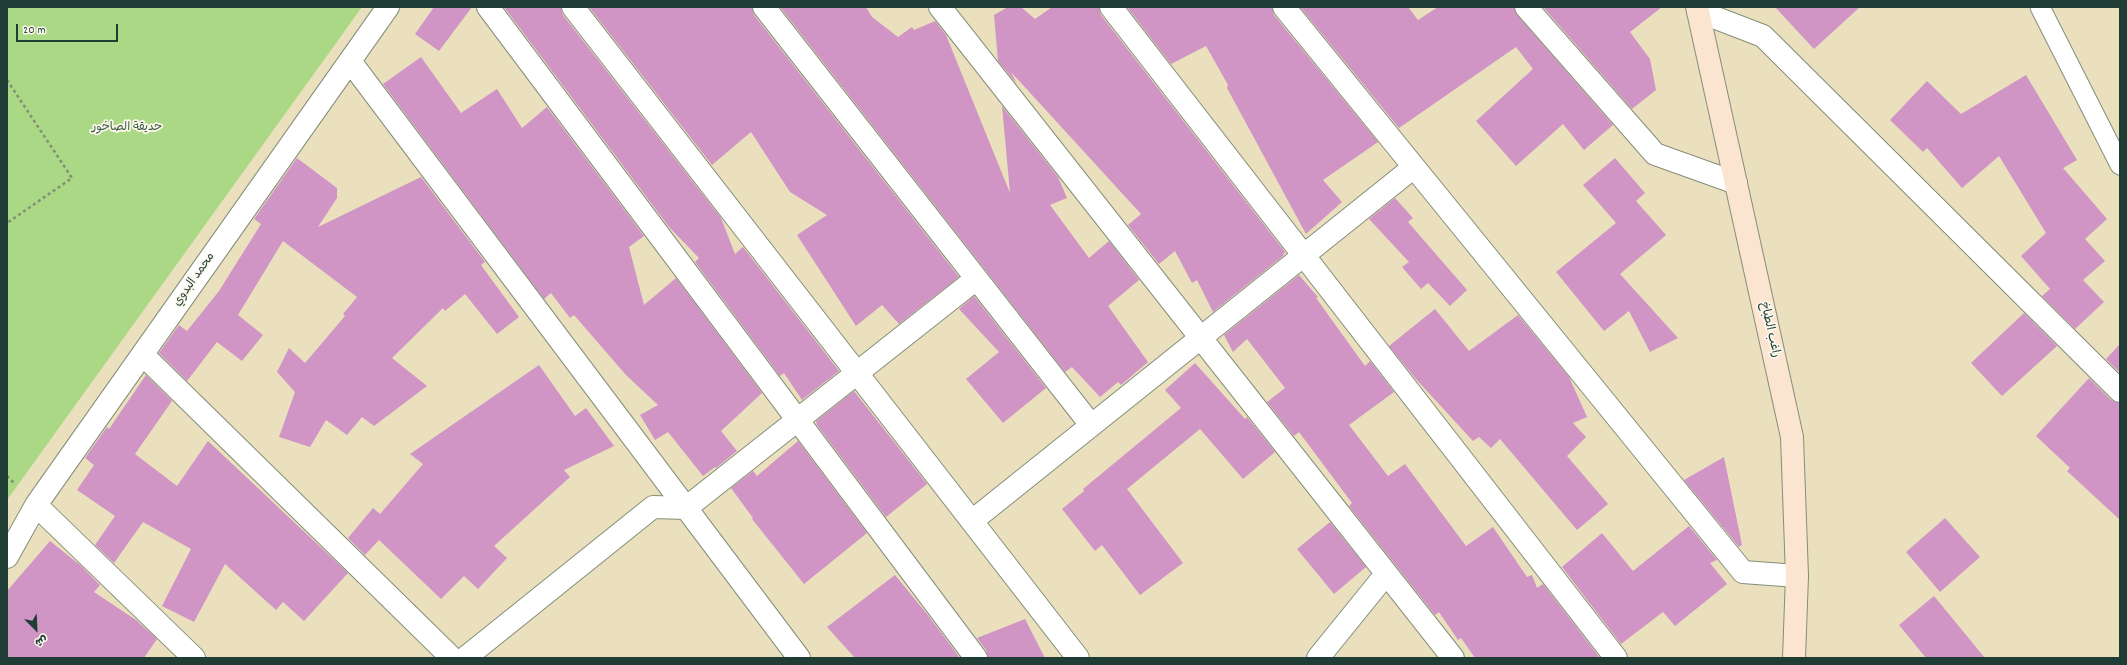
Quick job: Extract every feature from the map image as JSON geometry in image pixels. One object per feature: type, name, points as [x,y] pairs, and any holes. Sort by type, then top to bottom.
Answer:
[{"type":"main road","name":"راغب الطباخ","points":[[1698,9],[1792,437],[1797,576],[1794,658]]},
{"type":"street","name":"محمد البدوي","points":[[7,557],[36,505],[388,7]]},
{"type":"street","points":[[488,7],[976,658]]},
{"type":"street","points":[[573,7],[1078,658]]},
{"type":"street","points":[[764,7],[1091,425]]},
{"type":"street","points":[[940,7],[1453,658]]},
{"type":"street","points":[[1111,7],[1616,658]]},
{"type":"street","points":[[1284,7],[1743,572],[1797,576]]},
{"type":"street","points":[[1526,7],[1655,154],[1736,184]]},
{"type":"street","points":[[1698,9],[1764,36],[2120,391]]},
{"type":"street","points":[[350,61],[799,658]]},
{"type":"street","points":[[972,521],[1414,167]]},
{"type":"street","points":[[465,658],[653,507],[686,508],[976,278]]},
{"type":"street","points":[[142,355],[452,658]]},
{"type":"street","points":[[36,505],[194,658]]},
{"type":"street","points":[[1318,658],[1386,574]]},
{"type":"lane","points":[[2040,7],[2120,165]]},
{"type":"path","points":[[7,80],[72,178],[7,223]]},
{"type":"green space","name":"حديقة الصاخور","points":[[7,7],[362,7],[7,500]]},
{"type":"building","points":[[434,7],[472,7],[439,51],[415,34]]},
{"type":"building","points":[[504,7],[561,7],[563,15],[721,218],[735,254],[743,247],[839,371],[802,400],[784,373],[780,376],[695,262],[699,258],[669,227]]},
{"type":"building","points":[[589,7],[752,7],[754,15],[959,277],[899,324],[882,305],[856,326],[797,235],[827,215],[790,192],[751,132],[712,165]]},
{"type":"building","points":[[780,7],[866,7],[872,17],[898,37],[912,27],[914,30],[935,21],[946,35],[1010,193],[1002,106],[1058,177],[1067,198],[1050,205],[1089,258],[1109,241],[1139,280],[1108,306],[1148,362],[1121,385],[1118,382],[1100,397],[1072,367],[1065,372]]},
{"type":"building","points":[[1008,7],[1021,7],[1035,19],[1052,7],[1099,7],[1101,15],[1285,252],[1283,256],[1213,312],[1197,280],[1192,283],[1175,251],[1159,264],[1128,225],[1141,214],[1011,72],[1017,84],[998,61],[994,15]]},
{"type":"building","points":[[1127,7],[1272,7],[1274,15],[1378,142],[1323,180],[1342,202],[1306,234],[1206,46],[1171,64]]},
{"type":"building","points":[[1300,7],[1408,7],[1418,20],[1438,7],[1514,7],[1517,15],[1613,125],[1584,150],[1563,124],[1516,166],[1476,121],[1533,69],[1516,47],[1399,128]]},
{"type":"building","points":[[1543,7],[1662,7],[1630,32],[1650,59],[1656,90],[1632,109]]},
{"type":"building","points":[[1775,7],[1860,7],[1814,49]]},
{"type":"building","points":[[421,57],[461,113],[497,89],[522,128],[547,107],[644,236],[629,247],[644,305],[676,278],[762,393],[721,431],[737,451],[716,468],[715,467],[703,476],[668,432],[655,440],[640,415],[658,405],[626,375],[574,315],[570,318],[551,293],[544,299],[383,84]]},
{"type":"building","points":[[2026,75],[2077,160],[2063,168],[2107,219],[2085,239],[2105,261],[2083,280],[2104,302],[2075,329],[2042,296],[2050,289],[2021,256],[2046,233],[1999,156],[1962,188],[1927,148],[1923,152],[1890,120],[1927,81],[1961,114]]},
{"type":"building","points":[[297,158],[337,188],[337,198],[318,227],[421,177],[485,262],[481,265],[519,317],[497,334],[465,294],[445,311],[443,308],[392,358],[427,386],[374,426],[362,417],[347,435],[326,420],[310,447],[279,437],[295,392],[277,372],[289,348],[305,363],[345,316],[343,314],[357,297],[283,241],[238,315],[263,335],[242,361],[217,342],[187,381],[159,353],[179,325],[187,331],[219,291],[261,224],[254,219]]},
{"type":"building","points":[[1615,158],[1645,193],[1636,201],[1666,235],[1620,274],[1678,338],[1650,352],[1629,311],[1604,331],[1556,272],[1616,223],[1583,185]]},
{"type":"building","points":[[1395,198],[1413,218],[1408,222],[1467,290],[1450,306],[1428,283],[1421,289],[1402,267],[1409,262],[1369,219]]},
{"type":"building","points":[[1299,275],[1318,297],[1316,298],[1365,366],[1370,361],[1394,392],[1349,425],[1388,476],[1405,464],[1466,546],[1493,527],[1527,577],[1532,575],[1537,588],[1543,584],[1600,658],[1475,658],[1461,638],[1458,640],[1439,612],[1435,615],[1349,506],[1352,503],[1299,432],[1294,436],[1267,402],[1285,388],[1247,339],[1233,352],[1224,335]]},
{"type":"building","points":[[974,296],[1046,388],[1003,423],[966,379],[999,352],[959,309]]},
{"type":"building","points":[[1435,309],[1469,351],[1518,315],[1569,377],[1587,417],[1573,423],[1586,437],[1567,456],[1608,504],[1577,530],[1500,439],[1491,448],[1479,437],[1473,441],[1415,378],[1389,346]]},
{"type":"building","points":[[2024,313],[2057,346],[2002,396],[1971,363]]},
{"type":"building","points":[[2120,344],[2120,373],[2106,359]]},
{"type":"building","points":[[1195,363],[1245,419],[1247,417],[1275,452],[1243,479],[1200,429],[1127,489],[1183,563],[1140,595],[1102,545],[1095,551],[1062,509],[1084,491],[1083,489],[1181,408],[1165,390]]},
{"type":"building","points":[[539,365],[575,416],[586,408],[614,446],[564,470],[570,477],[494,546],[507,558],[478,589],[464,576],[441,599],[379,540],[365,555],[348,538],[373,508],[380,514],[423,464],[410,454]]},
{"type":"building","points":[[146,375],[172,401],[135,454],[177,486],[208,441],[348,573],[304,621],[283,602],[276,610],[225,564],[194,622],[162,606],[191,549],[143,522],[114,563],[95,545],[115,516],[77,490],[94,465],[85,458],[107,427],[109,429]]},
{"type":"building","points":[[2089,378],[2111,400],[2120,403],[2120,520],[2067,471],[2070,468],[2036,436]]},
{"type":"building","points":[[854,391],[927,484],[886,517],[817,425],[816,421]]},
{"type":"building","points":[[798,441],[867,533],[804,584],[752,519],[753,518],[731,488],[753,471],[757,476]]},
{"type":"building","points":[[1724,457],[1742,545],[1739,547],[1684,480]]},
{"type":"building","points":[[1945,518],[1980,557],[1940,592],[1906,552]]},
{"type":"building","points":[[1330,522],[1366,567],[1334,594],[1297,549]]},
{"type":"building","points":[[1689,526],[1717,560],[1710,563],[1727,584],[1675,626],[1663,612],[1621,644],[1562,567],[1602,533],[1633,571]]},
{"type":"building","points":[[50,541],[80,565],[100,585],[94,592],[136,620],[157,639],[144,658],[7,658],[7,591]]},
{"type":"building","points":[[895,575],[960,658],[855,658],[827,627]]},
{"type":"building","points":[[1934,596],[1985,658],[1926,658],[1899,625]]},
{"type":"building","points":[[1025,619],[1045,658],[988,658],[986,650],[977,638]]}]
